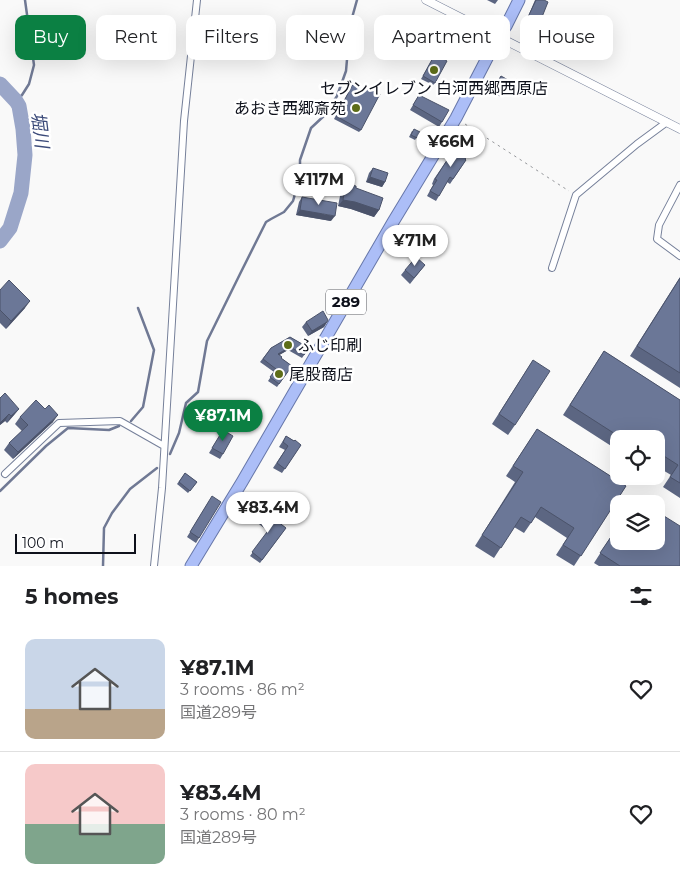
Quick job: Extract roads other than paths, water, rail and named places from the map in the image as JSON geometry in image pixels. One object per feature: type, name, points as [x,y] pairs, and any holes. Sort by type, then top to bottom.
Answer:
[{"type":"highway","name":"289","points":[[510,18],[519,0]]},
{"type":"highway","name":"289","points":[[191,566],[456,118],[486,60]]},
{"type":"street","points":[[154,566],[162,488],[184,121],[197,0]]},
{"type":"street","points":[[426,0],[455,15]]},
{"type":"street","points":[[510,43],[680,129]]},
{"type":"street","points":[[552,268],[576,195],[667,122]]},
{"type":"street","points":[[680,184],[659,225],[658,239],[680,256]]},
{"type":"street","points":[[5,474],[59,423],[120,421],[164,446]]},
{"type":"waterway","points":[[16,101],[29,84],[34,65],[25,0]]},
{"type":"waterway","points":[[170,454],[179,433],[186,403],[198,392],[207,341],[266,222],[284,212],[293,201],[300,177],[300,160],[311,128],[326,114],[337,96],[346,71],[350,25],[357,0]]},
{"type":"waterway","name":"堀川","points":[[0,84],[19,106],[25,155],[21,193],[10,228],[0,241]]},
{"type":"waterway","points":[[131,421],[143,407],[154,350],[138,308]]},
{"type":"waterway","points":[[0,491],[46,446],[68,428],[109,430],[119,426]]},
{"type":"waterway","points":[[103,566],[104,528],[112,513],[130,489],[157,468]]},
{"type":"place","name":"セブンイレブン 白河西郷西原店","points":[[434,70]]},
{"type":"place","name":"あおき西郷斎苑","points":[[356,108]]},
{"type":"place","name":"ふじ印刷","points":[[288,345]]},
{"type":"place","name":"尾股商店","points":[[279,374]]}]
